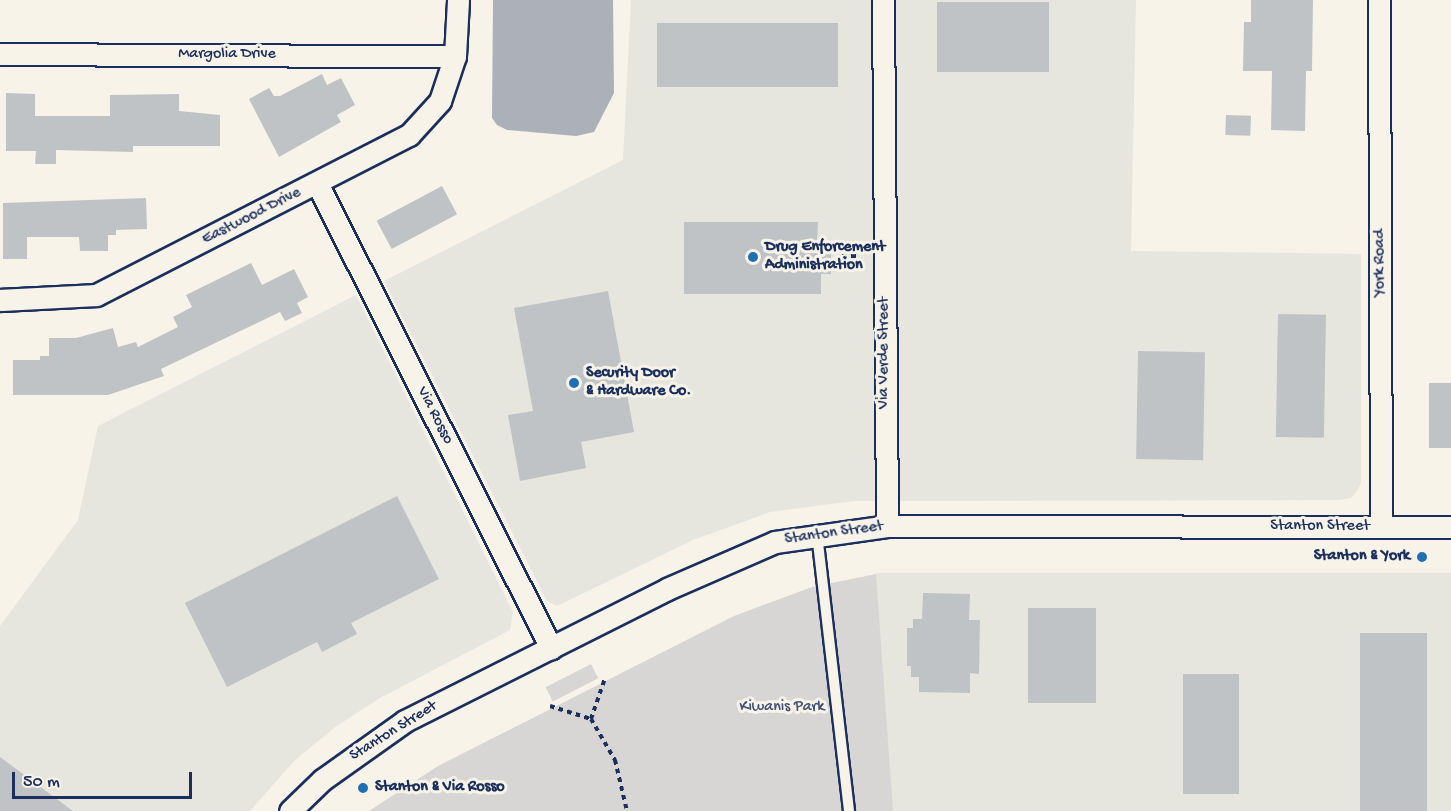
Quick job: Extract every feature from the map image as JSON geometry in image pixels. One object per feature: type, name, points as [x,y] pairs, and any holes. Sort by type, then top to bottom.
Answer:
[{"type":"street","name":"Eastwood Drive","points":[[0,300],[54,300],[96,295],[316,183],[421,125],[440,101],[455,56],[458,0]]},
{"type":"street","name":"Via Verde Street","points":[[883,0],[887,526]]},
{"type":"street","name":"York Road","points":[[1379,0],[1381,527]]},
{"type":"street","name":"Margolia Drive","points":[[0,54],[455,56]]},
{"type":"street","name":"Via Rosso","points":[[316,183],[551,648]]},
{"type":"street","name":"Stanton Street","points":[[290,811],[322,780],[405,721],[716,566],[775,542],[817,533],[887,526],[1451,527]]},
{"type":"lane","points":[[817,533],[849,811]]},
{"type":"path","points":[[842,256],[859,256]]},
{"type":"path","points":[[591,719],[605,678]]},
{"type":"path","points":[[550,706],[591,719],[615,760],[627,811]]},
{"type":"shaded area","points":[[493,0],[613,0],[614,93],[594,132],[576,136],[507,130],[497,125],[492,118]]},
{"type":"shaded area","points":[[631,0],[1136,0],[1131,251],[1361,254],[1361,483],[1357,491],[1351,498],[1339,500],[854,501],[770,512],[693,540],[557,606],[547,601],[384,281],[623,160]]},
{"type":"shaded area","points":[[356,295],[513,612],[510,630],[380,698],[335,727],[294,761],[250,811],[0,811],[0,626],[78,520],[98,426]]},
{"type":"shaded area","points":[[876,573],[1451,573],[1451,811],[876,811]]},
{"type":"green space","name":"Kiwanis Park","points":[[876,574],[893,811],[369,811],[438,766],[734,616],[812,587]]},
{"type":"green space","points":[[591,664],[598,678],[553,701],[546,687]]},
{"type":"building","points":[[1251,0],[1313,0],[1312,71],[1306,71],[1305,131],[1271,130],[1272,71],[1243,71],[1244,22],[1251,22]]},
{"type":"building","points":[[937,2],[1049,2],[1049,72],[937,72]]},
{"type":"building","points":[[657,23],[838,23],[838,87],[657,87]]},
{"type":"building","points":[[322,74],[327,85],[341,78],[355,105],[337,115],[341,122],[279,157],[249,99],[269,88],[274,96],[280,96]]},
{"type":"building","points":[[6,93],[35,94],[35,116],[110,116],[110,95],[179,94],[179,111],[220,115],[220,146],[133,146],[133,152],[56,150],[56,164],[35,164],[36,151],[6,151]]},
{"type":"building","points":[[1226,115],[1251,116],[1250,136],[1225,135]]},
{"type":"building","points":[[442,186],[457,214],[392,249],[377,221]]},
{"type":"building","points":[[146,198],[147,229],[116,230],[116,235],[108,235],[108,251],[80,251],[79,237],[27,237],[27,259],[3,259],[3,203]]},
{"type":"building","points":[[684,222],[818,222],[817,242],[831,242],[831,274],[821,274],[821,294],[684,294]]},
{"type":"building","points":[[251,263],[262,285],[294,269],[308,297],[297,303],[302,313],[285,321],[280,312],[161,369],[164,376],[108,395],[13,395],[13,360],[40,360],[40,356],[49,356],[49,338],[76,338],[113,328],[118,347],[136,342],[138,347],[178,327],[173,317],[192,307],[186,295]]},
{"type":"building","points":[[608,291],[634,432],[581,442],[586,468],[520,481],[508,415],[533,411],[514,308]]},
{"type":"building","points":[[1278,314],[1326,315],[1324,438],[1276,437]]},
{"type":"building","points":[[1138,351],[1205,352],[1203,460],[1136,459]]},
{"type":"building","points":[[1429,383],[1451,383],[1451,448],[1429,448]]},
{"type":"building","points":[[397,496],[439,579],[351,623],[357,634],[322,652],[317,642],[227,687],[185,603]]},
{"type":"building","points":[[923,593],[970,594],[969,620],[980,620],[979,674],[970,673],[970,693],[919,692],[919,677],[911,677],[911,666],[907,666],[907,628],[913,628],[913,619],[922,619]]},
{"type":"building","points":[[1028,608],[1096,608],[1096,703],[1028,703]]},
{"type":"building","points":[[1360,633],[1427,633],[1427,811],[1360,811]]},
{"type":"building","points":[[1183,674],[1239,674],[1239,794],[1183,794]]},
{"type":"building","points":[[0,757],[73,811],[0,811]]},
{"type":"place","name":"Drug Enforcement Administration","points":[[753,257]]},
{"type":"place","name":"Security Door & Hardware Co.","points":[[574,383]]},
{"type":"place","name":"Stanton & York","points":[[1422,557]]},
{"type":"place","name":"Stanton & Via Rosso","points":[[363,788]]}]
